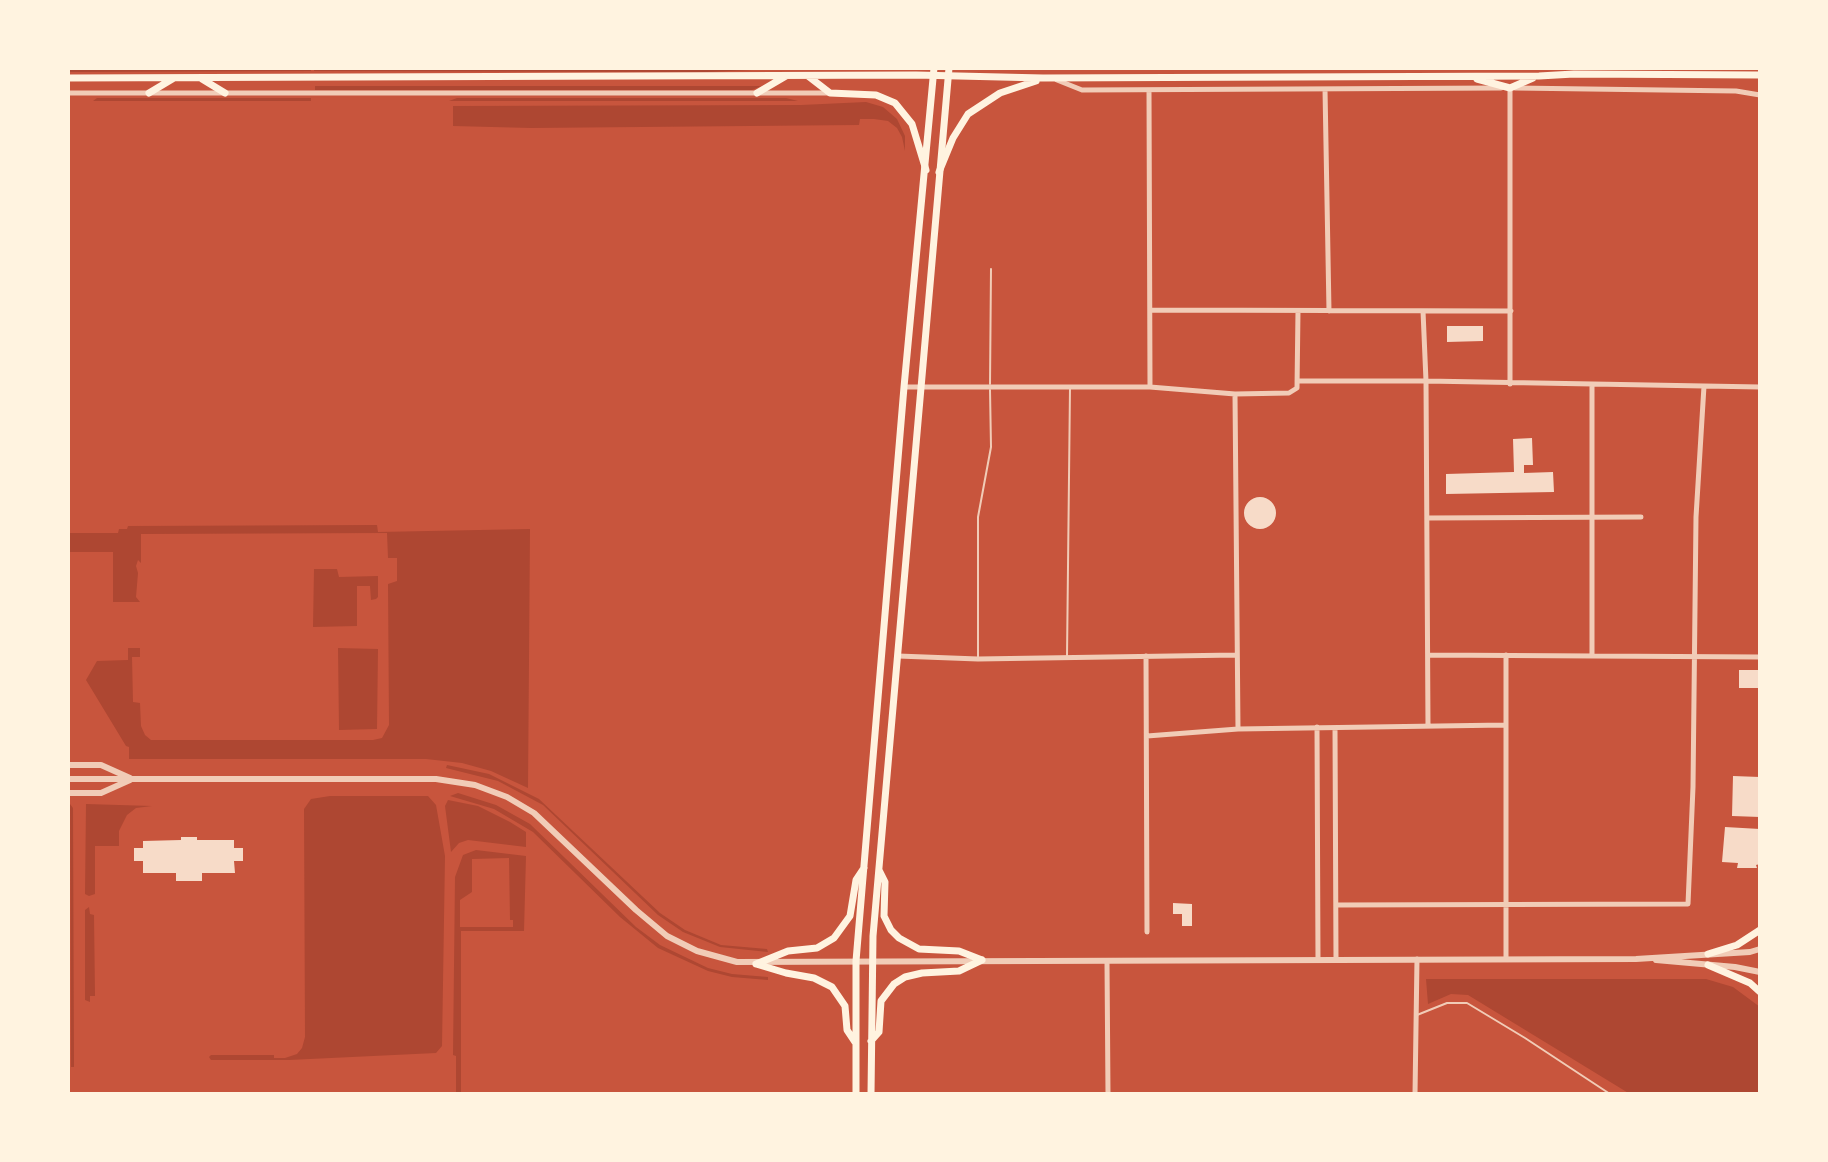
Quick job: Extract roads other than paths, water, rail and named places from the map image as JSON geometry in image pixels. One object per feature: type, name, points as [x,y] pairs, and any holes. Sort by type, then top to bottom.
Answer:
[{"type":"main road","points":[[856,1094],[856,961],[934,72]]},
{"type":"main road","points":[[68,78],[808,76],[934,72],[1048,78],[1760,75]]},
{"type":"main road","points":[[871,1094],[871,961],[878,868],[948,72]]},
{"type":"main road","points":[[757,93],[786,76]]},
{"type":"main road","points":[[808,76],[830,93],[876,95],[895,103],[912,124],[926,170]]},
{"type":"main road","points":[[1463,76],[1510,88],[1539,76]]},
{"type":"main road","points":[[149,93],[175,78]]},
{"type":"main road","points":[[200,78],[225,93]]},
{"type":"main road","points":[[939,172],[953,138],[968,114],[1000,93],[1048,78]]},
{"type":"main road","points":[[756,964],[788,951],[817,948],[834,938],[849,920],[856,880],[864,867]]},
{"type":"main road","points":[[878,868],[885,882],[884,916],[899,938],[919,949],[959,951],[982,960]]},
{"type":"main road","points":[[1708,954],[1737,945],[1760,930]]},
{"type":"main road","points":[[871,1042],[879,1032],[881,1001],[894,984],[905,977],[922,973],[959,971],[982,960]]},
{"type":"main road","points":[[756,964],[810,976],[832,987],[845,1006],[847,1030],[855,1042]]},
{"type":"main road","points":[[1708,965],[1750,983],[1760,992]]},
{"type":"street","points":[[1048,78],[1082,90],[1510,88],[1736,91],[1760,95]]},
{"type":"street","points":[[1510,88],[1510,384]]},
{"type":"street","points":[[1325,89],[1329,311]]},
{"type":"street","points":[[1149,90],[1150,387]]},
{"type":"street","points":[[68,93],[830,93]]},
{"type":"street","points":[[1150,310],[1511,311]]},
{"type":"street","points":[[904,387],[1150,387],[1235,394],[1289,393],[1296,390],[1297,381],[1298,311]]},
{"type":"street","points":[[1423,311],[1428,726]]},
{"type":"street","points":[[1297,381],[1760,387]]},
{"type":"street","points":[[1592,386],[1592,656]]},
{"type":"street","points":[[1337,905],[1688,904],[1693,787],[1696,517],[1704,386]]},
{"type":"street","points":[[1235,394],[1238,729]]},
{"type":"street","points":[[1427,518],[1641,517]]},
{"type":"street","points":[[898,656],[978,659],[1236,655]]},
{"type":"street","points":[[1428,655],[1760,657]]},
{"type":"street","points":[[1506,655],[1506,958]]},
{"type":"street","points":[[1146,656],[1147,932]]},
{"type":"street","points":[[1147,736],[1238,729],[1505,725]]},
{"type":"street","points":[[1317,727],[1318,960]]},
{"type":"street","points":[[1335,728],[1336,960]]},
{"type":"street","points":[[68,765],[101,765],[133,779]]},
{"type":"street","points":[[68,779],[440,779],[475,785],[507,797],[534,813],[667,936],[710,956],[756,964],[982,960],[1636,959],[1760,972]]},
{"type":"street","points":[[68,793],[101,793],[133,779]]},
{"type":"street","points":[[1636,959],[1760,949]]},
{"type":"street","points":[[1415,1094],[1417,959]]},
{"type":"street","points":[[1107,962],[1108,1094]]},
{"type":"lane","points":[[978,659],[978,517],[991,447],[991,269]]},
{"type":"lane","points":[[1067,657],[1070,388]]},
{"type":"lane","points":[[1416,1016],[1447,1003],[1467,1003],[1610,1094]]}]
